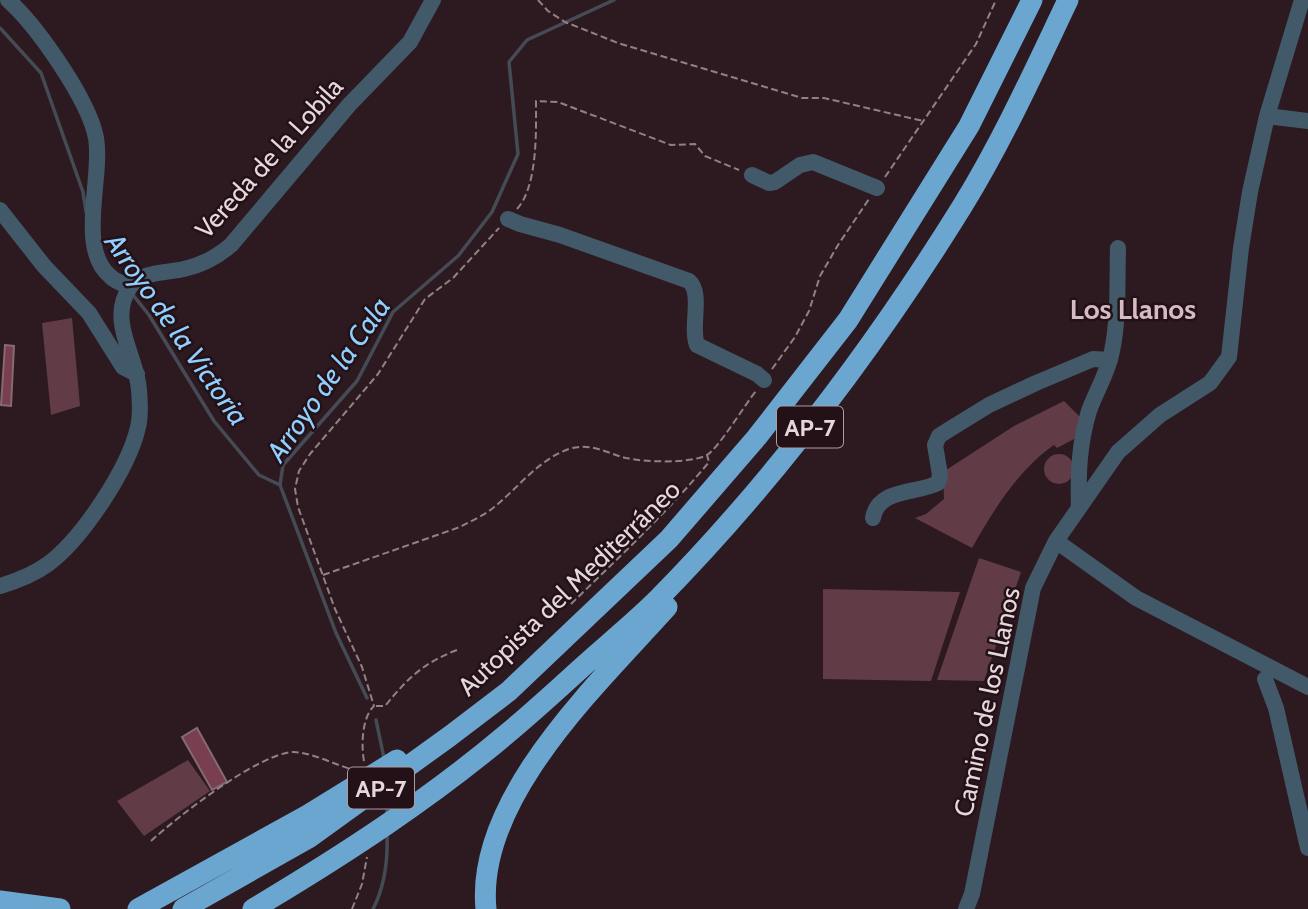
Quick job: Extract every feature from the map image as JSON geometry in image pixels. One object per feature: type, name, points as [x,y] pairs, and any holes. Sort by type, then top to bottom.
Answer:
[{"type":"highway","name":"Autopista del Mediterráneo","points":[[183,909],[310,837],[450,730],[509,691],[669,539],[757,438],[814,367],[872,285],[969,126],[1032,0]]},
{"type":"highway","name":"AP-7","points":[[255,908],[398,817],[508,733],[656,601],[724,528],[844,384],[965,203],[1023,94],[1068,0]]},
{"type":"highway","points":[[486,909],[488,868],[498,830],[510,801],[542,751],[586,696],[749,515],[789,453]]},
{"type":"highway","points":[[138,909],[308,815],[450,730]]},
{"type":"highway","points":[[0,901],[60,909]]},
{"type":"street","points":[[0,586],[32,574],[78,536],[106,494],[132,445],[139,427],[140,402],[137,374],[123,335],[121,317],[130,287],[111,278],[95,251],[92,229],[97,155],[91,119],[44,42],[8,0]]},
{"type":"street","name":"Vereda de la Lobila","points":[[130,287],[146,276],[185,269],[208,261],[231,246],[349,104],[410,41],[433,0]]},
{"type":"street","name":"Camino de los Llanos","points":[[967,909],[1003,748],[1033,588],[1056,541],[1118,452],[1160,415],[1210,383],[1230,357],[1248,203],[1267,116],[1301,0]]},
{"type":"street","points":[[1291,33],[1308,33]]},
{"type":"street","points":[[1267,116],[1308,121]]},
{"type":"street","points":[[752,175],[769,183],[775,182],[800,165],[813,162],[877,188]]},
{"type":"street","points":[[0,210],[44,266],[89,313],[123,367],[137,374]]},
{"type":"street","points":[[508,219],[689,281],[695,290],[694,338],[697,345],[764,380]]},
{"type":"street","points":[[1079,508],[1084,430],[1110,360],[1115,328],[1118,248]]},
{"type":"street","points":[[873,518],[878,505],[891,496],[938,483],[940,475],[935,445],[939,436],[989,405],[1093,359],[1110,360]]},
{"type":"street","points":[[1056,541],[1136,598],[1308,687]]},
{"type":"street","points":[[1265,679],[1276,708],[1308,848]]},
{"type":"path","points":[[538,0],[548,11],[565,22],[644,51],[802,97],[824,98],[924,121]]},
{"type":"path","points":[[322,576],[460,527],[492,509],[544,464],[571,448],[596,447],[628,458],[644,460],[689,460],[707,455],[795,337],[809,311],[820,276],[838,245],[976,44],[996,0]]},
{"type":"path","points":[[374,706],[362,667],[335,609],[298,508],[295,489],[299,471],[310,454],[378,373],[425,299],[453,278],[521,205],[536,151],[536,101],[558,102],[671,145],[695,144],[705,156],[752,175]]},
{"type":"path","points":[[571,604],[697,476],[709,462],[707,455]]},
{"type":"path","points":[[369,711],[374,706],[385,706],[414,673],[457,650]]},
{"type":"path","points":[[151,841],[171,822],[244,773],[280,754],[307,754],[359,771]]},
{"type":"shaded area","points":[[72,318],[80,406],[51,415],[42,323]]},
{"type":"shaded area","points":[[1064,401],[1082,419],[1078,437],[1057,448],[1054,445],[1029,466],[998,506],[972,548],[915,518],[926,514],[944,499],[943,472],[1014,426]]},
{"type":"shaded area","points":[[1059,454],[1065,455],[1073,463],[1073,475],[1065,483],[1059,484],[1053,483],[1045,475],[1044,469],[1045,463],[1053,455]]},
{"type":"shaded area","points":[[979,558],[1021,572],[984,681],[937,680]]},
{"type":"shaded area","points":[[823,589],[960,592],[931,681],[823,679]]},
{"type":"shaded area","points":[[188,760],[210,791],[144,836],[117,801]]},
{"type":"building","points":[[5,345],[14,346],[11,406],[1,405]]},
{"type":"building","points":[[197,728],[227,782],[212,790],[182,737]]},
{"type":"waterway","name":"Arroyo de la Cala","points":[[367,698],[336,633],[280,485],[283,465],[357,381],[393,312],[458,256],[492,212],[518,154],[509,62],[527,40],[614,0]]},
{"type":"waterway","name":"Arroyo de la Victoria","points":[[0,28],[41,73],[83,192],[86,212]]},
{"type":"waterway","name":"Arroyo de la Victoria","points":[[133,295],[149,315],[214,421],[259,475],[280,485]]},
{"type":"waterway","name":"Arroyo de la Cala","points":[[376,720],[384,758]]},
{"type":"waterway","name":"Arroyo de la Cala","points":[[386,791],[387,814]]},
{"type":"waterway","name":"Arroyo de la Cala","points":[[373,909],[385,872],[387,833]]},
{"type":"district","name":"Los Llanos","points":[[1133,309]]}]
